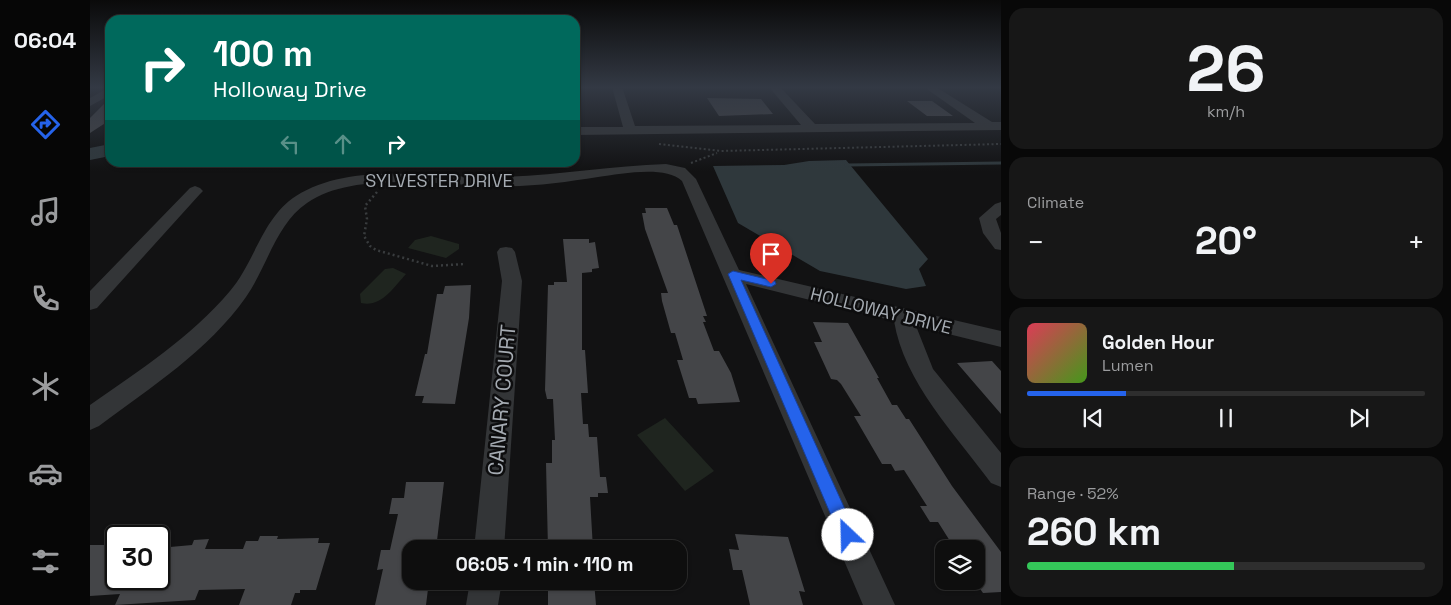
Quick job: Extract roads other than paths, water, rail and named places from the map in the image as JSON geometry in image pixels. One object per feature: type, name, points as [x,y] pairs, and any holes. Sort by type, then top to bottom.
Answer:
[{"type":"street","points":[[626,115],[630,130]]},
{"type":"street","points":[[800,115],[812,129]]},
{"type":"street","points":[[977,115],[995,126]]},
{"type":"street","points":[[580,131],[995,126]]},
{"type":"street","name":"SYLVESTER DRIVE","points":[[90,419],[178,355],[206,330],[238,294],[277,222],[293,206],[315,192],[343,183],[377,178],[502,182],[560,178],[619,170],[666,168],[680,170],[688,179],[733,274]]},
{"type":"street","points":[[91,300],[195,191]]},
{"type":"street","points":[[1001,207],[987,218],[992,233],[1001,245]]},
{"type":"street","name":"CANARY COURT","points":[[491,540],[512,281],[506,252]]},
{"type":"street","points":[[733,274],[879,605]]},
{"type":"street","name":"HOLLOWAY DRIVE","points":[[733,274],[1001,339]]},
{"type":"street","points":[[904,316],[907,333],[923,374],[1001,474]]},
{"type":"street","points":[[482,605],[484,590]]},
{"type":"waterway","points":[[90,154],[105,151]]},
{"type":"waterway","points":[[846,165],[1001,163]]}]
